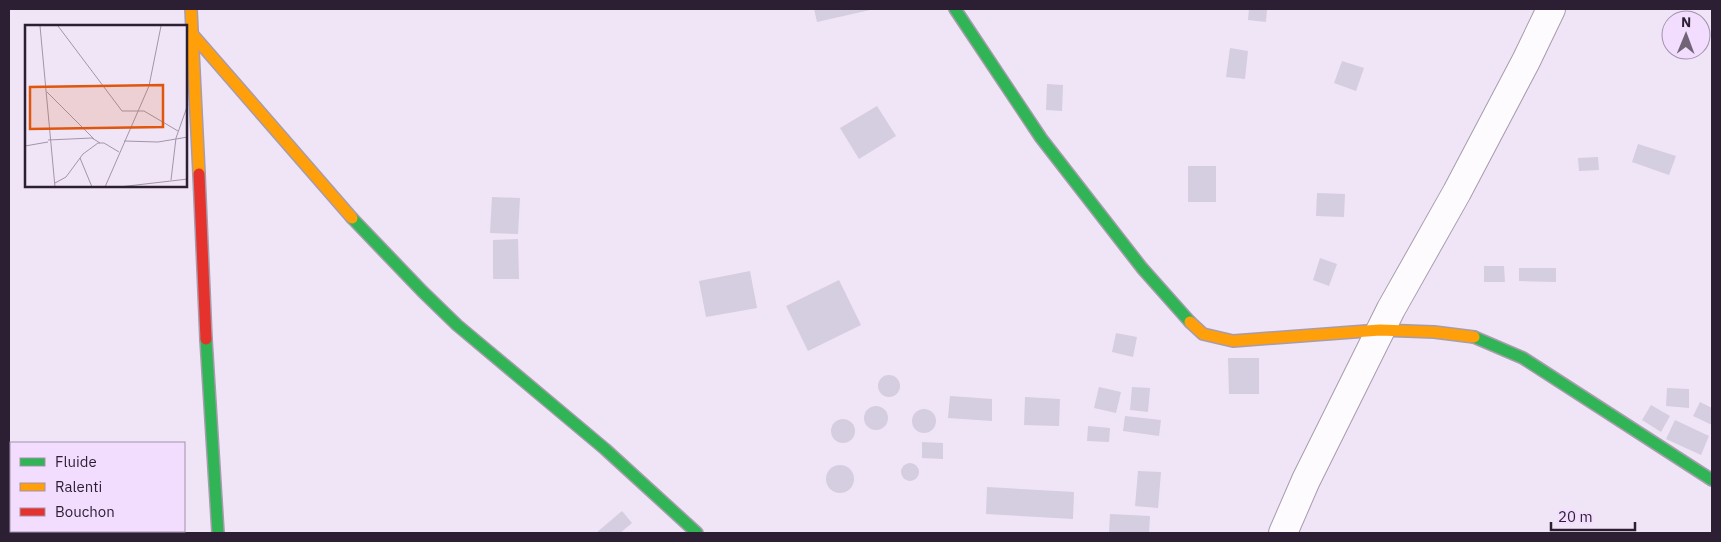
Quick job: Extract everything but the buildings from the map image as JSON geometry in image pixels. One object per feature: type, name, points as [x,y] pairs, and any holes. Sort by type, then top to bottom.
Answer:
[{"type":"street","points":[[191,9],[207,360],[218,533]]},
{"type":"street","points":[[955,9],[1042,138],[1142,268],[1193,326],[1203,334],[1233,341],[1380,330],[1434,332],[1479,338],[1523,358],[1712,480]]},
{"type":"street","points":[[1283,533],[1306,480],[1380,330],[1457,192],[1526,61],[1551,9]]},
{"type":"street","points":[[192,35],[299,158],[408,277],[459,327],[557,408],[697,533]]},
{"type":"traffic: fast","points":[[955,9],[1041,138],[1142,268],[1190,322]]},
{"type":"traffic: fast","points":[[352,218],[457,325],[605,449],[697,533]]},
{"type":"traffic: fast","points":[[1474,337],[1523,358],[1712,480]]},
{"type":"traffic: fast","points":[[206,339],[218,533]]},
{"type":"traffic: slow","points":[[191,9],[199,174]]},
{"type":"traffic: slow","points":[[193,35],[352,218]]},
{"type":"traffic: slow","points":[[1190,322],[1203,334],[1233,341],[1380,330],[1434,332],[1474,337]]},
{"type":"traffic: jam","points":[[199,174],[206,339]]}]
